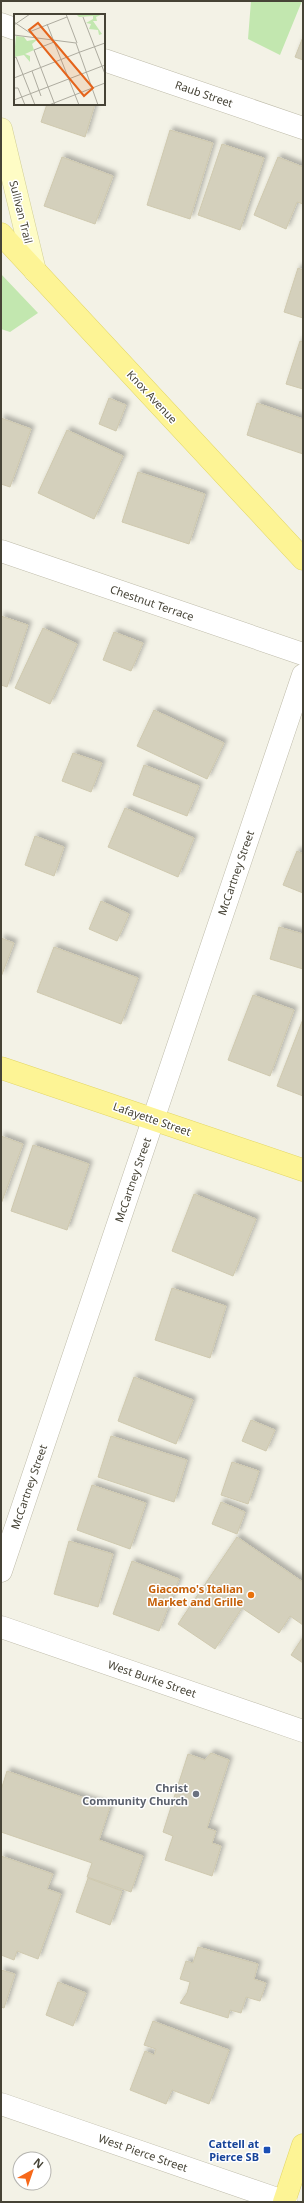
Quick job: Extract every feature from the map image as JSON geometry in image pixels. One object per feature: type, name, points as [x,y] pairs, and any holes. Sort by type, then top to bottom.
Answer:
[{"type":"main road","name":"Knox Avenue","points":[[1,234],[303,559]]},
{"type":"main road","name":"Lafayette Street","points":[[1,1068],[303,1170]]},
{"type":"main road","points":[[285,2202],[303,2145]]},
{"type":"street","points":[[1,24],[14,29]]},
{"type":"street","name":"Raub Street","points":[[105,60],[303,128]]},
{"type":"street","name":"Sullivan Trail","points":[[1,129],[35,271]]},
{"type":"street","name":"Chestnut Terrace","points":[[1,551],[303,654]]},
{"type":"street","name":"McCartney Street","points":[[1,1571],[303,675]]},
{"type":"street","name":"West Burke Street","points":[[1,1627],[303,1731]]},
{"type":"street","name":"West Pierce Street","points":[[1,2104],[285,2202]]},
{"type":"green space","points":[[251,1],[302,1],[280,55],[248,39]]},
{"type":"green space","points":[[1,274],[38,313],[10,332],[1,329]]},
{"type":"building","points":[[303,37],[303,60],[295,57]]},
{"type":"building","points":[[47,105],[95,105],[85,137],[41,122]]},
{"type":"building","points":[[170,130],[213,143],[190,219],[147,205]]},
{"type":"building","points":[[222,144],[264,158],[240,230],[198,215]]},
{"type":"building","points":[[62,157],[113,176],[95,224],[44,206]]},
{"type":"building","points":[[278,157],[303,167],[303,204],[297,202],[286,229],[254,215]]},
{"type":"building","points":[[298,268],[303,270],[303,318],[284,312]]},
{"type":"building","points":[[300,341],[303,342],[303,389],[286,384]]},
{"type":"building","points":[[109,398],[126,405],[116,431],[99,424]]},
{"type":"building","points":[[257,403],[303,419],[303,454],[247,435]]},
{"type":"building","points":[[1,418],[31,429],[10,487],[1,484]]},
{"type":"building","points":[[67,430],[123,456],[94,519],[38,493]]},
{"type":"building","points":[[138,472],[205,494],[189,544],[122,522]]},
{"type":"building","points":[[1,616],[28,625],[7,687],[1,685]]},
{"type":"building","points":[[43,628],[77,644],[50,704],[15,688]]},
{"type":"building","points":[[114,632],[143,643],[131,671],[103,660]]},
{"type":"building","points":[[154,710],[224,743],[207,779],[137,746]]},
{"type":"building","points":[[73,753],[102,763],[91,792],[62,781]]},
{"type":"building","points":[[144,765],[199,786],[187,816],[133,795]]},
{"type":"building","points":[[125,808],[194,838],[178,877],[108,847]]},
{"type":"building","points":[[35,836],[64,847],[54,876],[25,865]]},
{"type":"building","points":[[297,851],[303,854],[303,893],[283,885]]},
{"type":"building","points":[[101,901],[129,914],[117,941],[89,929]]},
{"type":"building","points":[[279,927],[303,934],[303,969],[270,959]]},
{"type":"building","points":[[1,938],[14,943],[1,977]]},
{"type":"building","points":[[54,947],[138,978],[121,1024],[37,992]]},
{"type":"building","points":[[253,995],[294,1010],[270,1076],[228,1060]]},
{"type":"building","points":[[303,1019],[303,1096],[277,1086]]},
{"type":"building","points":[[1,1136],[23,1144],[1,1204]]},
{"type":"building","points":[[33,1145],[89,1164],[67,1230],[11,1211]]},
{"type":"building","points":[[194,1194],[256,1219],[233,1276],[172,1251]]},
{"type":"building","points":[[172,1288],[226,1306],[210,1358],[155,1340]]},
{"type":"building","points":[[134,1377],[193,1400],[176,1444],[118,1421]]},
{"type":"building","points":[[251,1420],[275,1430],[266,1451],[242,1441]]},
{"type":"building","points":[[111,1436],[187,1460],[174,1502],[98,1477]]},
{"type":"building","points":[[232,1462],[259,1471],[248,1504],[221,1495]]},
{"type":"building","points":[[92,1485],[146,1503],[130,1549],[77,1530]]},
{"type":"building","points":[[221,1502],[245,1512],[237,1534],[212,1524]]},
{"type":"building","name":"Giacomo's Italian Market and Grille","points":[[237,1537],[303,1582],[303,1625],[290,1616],[279,1633],[242,1608],[215,1649],[178,1624]]},
{"type":"building","points":[[69,1541],[113,1554],[98,1607],[54,1594]]},
{"type":"building","points":[[132,1561],[179,1579],[159,1631],[113,1614]]},
{"type":"building","points":[[303,1637],[303,1663],[291,1655]]},
{"type":"building","name":"Christ Community Church","points":[[211,1753],[229,1760],[207,1828],[216,1831],[212,1843],[221,1846],[212,1876],[165,1860],[173,1836],[163,1832],[188,1754],[205,1760]]},
{"type":"building","points":[[7,1771],[110,1807],[99,1840],[143,1856],[131,1892],[87,1877],[92,1863],[1,1832],[1,1790]]},
{"type":"building","points":[[1,1856],[53,1874],[47,1889],[61,1894],[38,1959],[17,1951],[14,1960],[1,1955]]},
{"type":"building","points":[[88,1878],[122,1891],[110,1925],[76,1912]]},
{"type":"building","points":[[198,1947],[258,1964],[254,1979],[266,1983],[260,2001],[246,1997],[241,2013],[230,2010],[228,2018],[180,2003],[187,1993],[190,1982],[180,1979],[186,1961],[193,1963]]},
{"type":"building","points":[[1,1970],[15,1974],[4,2008],[1,2007]]},
{"type":"building","points":[[58,1982],[86,1993],[73,2026],[46,2015]]},
{"type":"building","points":[[153,2021],[229,2050],[209,2104],[172,2090],[166,2104],[130,2090],[145,2051],[154,2055],[156,2049],[144,2045]]},
{"type":"place","name":"Giacomo's Italian Market and Grille","points":[[251,1595]]},
{"type":"place","name":"Christ Community Church","points":[[196,1794]]},
{"type":"place","name":"Cattell at Pierce SB","points":[[267,2150]]}]
